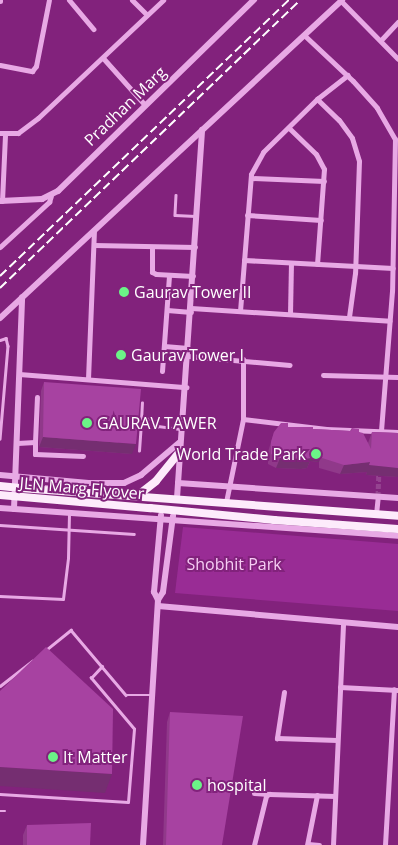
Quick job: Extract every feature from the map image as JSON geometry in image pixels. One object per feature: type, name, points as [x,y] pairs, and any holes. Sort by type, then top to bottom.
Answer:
[{"type":"main road","points":[[131,495],[156,481],[179,453]]},
{"type":"main road","name":"JLN Marg Flyover","points":[[0,486],[398,516]]},
{"type":"main road","name":"JLN Marg Flyover","points":[[0,496],[398,529]]},
{"type":"street","points":[[0,65],[32,71],[36,66],[48,0]]},
{"type":"street","points":[[69,0],[93,29]]},
{"type":"street","points":[[132,0],[147,15]]},
{"type":"street","points":[[0,247],[50,202],[51,196],[35,200],[1,201],[3,133],[18,133],[38,118],[163,0]]},
{"type":"street","name":"Pradhan Marg","points":[[51,196],[254,0]]},
{"type":"street","points":[[0,318],[341,0],[398,59]]},
{"type":"street","points":[[381,40],[398,22]]},
{"type":"street","points":[[304,35],[348,75],[377,108],[395,139],[397,210],[381,432]]},
{"type":"street","points":[[103,58],[145,105]]},
{"type":"street","points":[[240,311],[250,178],[263,152],[317,99],[348,75]]},
{"type":"street","points":[[317,99],[339,120],[352,138],[359,161],[356,266],[349,318]]},
{"type":"street","points":[[289,128],[316,154],[324,169],[318,264]]},
{"type":"street","points":[[177,498],[202,130]]},
{"type":"street","points":[[250,178],[324,180]]},
{"type":"street","points":[[247,215],[320,220]]},
{"type":"street","points":[[88,379],[94,230]]},
{"type":"street","points":[[94,245],[195,248]]},
{"type":"street","points":[[152,246],[152,272],[193,276]]},
{"type":"street","points":[[244,260],[393,268]]},
{"type":"street","points":[[290,314],[291,263]]},
{"type":"street","points":[[162,371],[169,275]]},
{"type":"street","points":[[14,509],[22,297]]},
{"type":"street","points":[[391,303],[398,303]]},
{"type":"street","points":[[167,310],[240,311],[390,321]]},
{"type":"street","points":[[164,346],[188,348]]},
{"type":"street","points":[[188,356],[290,364]]},
{"type":"street","points":[[226,502],[242,419],[243,359]]},
{"type":"street","points":[[19,374],[186,387]]},
{"type":"street","points":[[323,375],[398,377]]},
{"type":"street","points":[[37,397],[35,454],[83,456]]},
{"type":"street","points":[[242,419],[326,429],[398,432]]},
{"type":"street","points":[[17,443],[35,442]]},
{"type":"street","points":[[0,475],[89,483],[124,483],[141,475],[180,442]]},
{"type":"street","points":[[178,483],[228,484],[398,498]]},
{"type":"street","points":[[376,514],[378,496]]},
{"type":"street","points":[[0,508],[161,517],[398,536]]},
{"type":"street","points":[[158,603],[154,592],[162,509]]},
{"type":"street","points":[[143,845],[158,603],[163,592],[174,510]]},
{"type":"street","points":[[158,603],[342,623],[398,627]]},
{"type":"street","points":[[333,845],[342,623]]},
{"type":"street","points":[[340,687],[396,690],[385,845]]},
{"type":"street","points":[[284,692],[277,738],[337,740]]},
{"type":"street","points":[[254,793],[335,796]]},
{"type":"street","points":[[254,845],[266,796],[269,794]]},
{"type":"street","points":[[317,796],[308,844],[319,845]]},
{"type":"lane","points":[[176,196],[175,215],[197,216]]},
{"type":"lane","points":[[0,340],[6,338],[8,346],[0,439]]},
{"type":"lane","points":[[139,450],[142,403]]},
{"type":"lane","points":[[141,421],[151,418],[158,426],[181,429]]},
{"type":"lane","points":[[0,596],[63,599],[69,513]]},
{"type":"lane","points":[[0,525],[134,534]]},
{"type":"lane","points":[[42,653],[71,630],[126,695],[152,695]]},
{"type":"lane","points":[[0,686],[35,658]]},
{"type":"lane","points":[[0,794],[128,802],[134,729],[91,678],[102,666]]},
{"type":"lane","points":[[0,811],[5,811]]},
{"type":"path","points":[[26,484],[131,495]]},
{"type":"green space","name":"Shobhit Park","points":[[183,527],[398,544],[398,611],[175,593]]},
{"type":"building","name":"GAURAV TAWER","points":[[44,382],[141,389],[136,444],[43,437]]},
{"type":"building","points":[[281,423],[288,423],[288,427],[313,427],[313,429],[351,431],[352,428],[359,429],[359,432],[363,433],[371,449],[372,432],[398,433],[398,468],[369,465],[370,462],[344,465],[322,458],[322,453],[311,451],[311,458],[280,458],[271,454],[271,442],[274,432]]},
{"type":"building","name":"It Matter","points":[[46,647],[113,709],[112,774],[0,767],[0,691]]},
{"type":"building","name":"hospital","points":[[170,712],[243,716],[222,845],[166,845]]},
{"type":"building","points":[[91,823],[90,845],[27,845],[27,825]]},
{"type":"tunnel","points":[[378,496],[379,469]]},
{"type":"railway","points":[[0,276],[289,0]]},
{"type":"railway","points":[[0,288],[300,0]]},
{"type":"place","name":"Gaurav Tower II","points":[[124,292]]},
{"type":"place","name":"Gaurav Tower I","points":[[121,355]]},
{"type":"place","name":"GAURAV TAWER","points":[[87,423]]},
{"type":"place","name":"World Trade Park","points":[[316,454]]},
{"type":"place","name":"It Matter","points":[[53,757]]},
{"type":"place","name":"hospital","points":[[197,785]]}]
